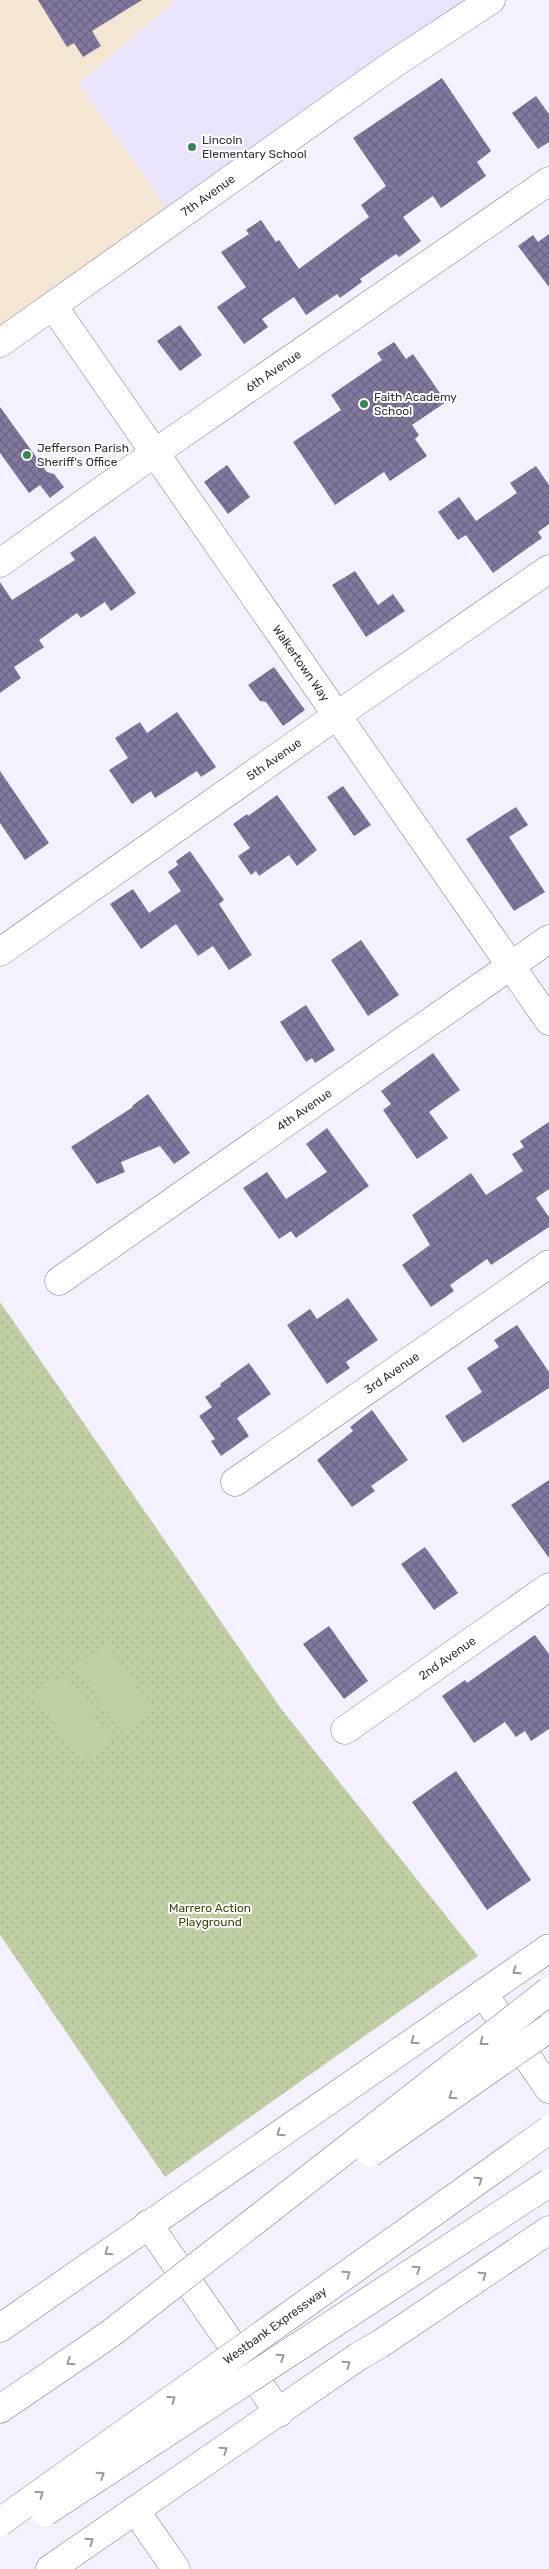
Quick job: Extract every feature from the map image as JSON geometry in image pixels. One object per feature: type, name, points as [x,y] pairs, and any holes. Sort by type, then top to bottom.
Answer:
[{"type":"main road","name":"7th Avenue","points":[[0,343],[380,74],[491,0]]},
{"type":"main road","name":"6th Avenue","points":[[0,563],[156,452],[549,181]]},
{"type":"main road","name":"Walkertown Way","points":[[53,306],[549,1021]]},
{"type":"main road","name":"5th Avenue","points":[[0,952],[336,716],[549,570]]},
{"type":"main road","name":"4th Avenue","points":[[59,1281],[549,939]]},
{"type":"main road","name":"3rd Avenue","points":[[235,1482],[549,1264]]},
{"type":"main road","name":"2nd Avenue","points":[[345,1730],[549,1587]]},
{"type":"main road","points":[[0,2328],[549,1948]]},
{"type":"main road","points":[[110,2334],[549,1991]]},
{"type":"main road","points":[[483,1993],[549,2089]]},
{"type":"main road","points":[[0,2409],[549,2028]]},
{"type":"main road","name":"Westbank Expressway","points":[[0,2522],[549,2130]]},
{"type":"main road","points":[[0,2536],[15,2531],[549,2183]]},
{"type":"main road","points":[[148,2224],[279,2413]]},
{"type":"main road","points":[[50,2569],[279,2413],[359,2356],[380,2344],[549,2230]]},
{"type":"main road","points":[[135,2510],[176,2569]]},
{"type":"shaded area","points":[[0,0],[176,0],[79,84],[168,209],[0,326]]},
{"type":"shaded area","name":"Lincoln Elementary School","points":[[176,0],[473,0],[168,209],[79,84]]},
{"type":"green space","name":"Marrero Action Playground","points":[[0,1302],[282,1710],[478,1956],[165,2177],[0,1935]]},
{"type":"green space","points":[[106,1644],[153,1711],[122,1733],[76,1666]]},
{"type":"green space","points":[[65,1674],[112,1741],[81,1762],[34,1695]]},
{"type":"building","points":[[38,0],[142,0],[92,31],[101,46],[83,57],[74,43],[67,47]]},
{"type":"building","points":[[442,78],[491,151],[477,162],[486,176],[441,208],[433,196],[403,217],[421,241],[399,257],[396,254],[360,279],[362,282],[340,298],[337,294],[306,315],[294,297],[262,319],[268,327],[244,344],[217,307],[246,287],[221,252],[249,234],[246,230],[261,220],[276,242],[279,240],[299,269],[369,217],[361,205],[386,186],[353,138]]},
{"type":"building","points":[[536,96],[549,114],[549,142],[538,149],[512,113]]},
{"type":"building","points":[[549,234],[549,287],[518,246],[533,235],[538,242]]},
{"type":"building","points":[[180,325],[202,355],[180,371],[157,341]]},
{"type":"building","points":[[394,342],[406,359],[413,354],[446,402],[412,425],[419,435],[415,439],[427,456],[390,481],[384,472],[335,505],[293,442],[341,410],[331,395],[382,360],[377,353]]},
{"type":"building","points":[[0,407],[47,472],[54,474],[64,487],[50,498],[40,485],[29,493],[0,453]]},
{"type":"building","points":[[227,465],[250,497],[228,514],[204,482]]},
{"type":"building","points":[[536,466],[549,485],[549,524],[538,532],[542,538],[493,573],[466,535],[458,540],[438,512],[459,497],[476,521],[517,493],[510,483]]},
{"type":"building","points":[[95,536],[136,593],[111,611],[105,602],[81,618],[77,613],[39,640],[44,647],[14,667],[21,678],[0,693],[0,582],[12,600],[75,560],[70,553]]},
{"type":"building","points":[[355,571],[378,605],[393,594],[405,611],[366,637],[332,585]]},
{"type":"building","points":[[274,667],[305,710],[283,726],[266,702],[260,701],[248,685]]},
{"type":"building","points":[[177,712],[216,767],[201,777],[197,771],[155,798],[151,791],[132,804],[109,770],[128,758],[115,738],[140,722],[147,733]]},
{"type":"building","points":[[0,771],[49,843],[25,860],[0,823]]},
{"type":"building","points":[[343,786],[371,825],[354,836],[327,797]]},
{"type":"building","points":[[277,795],[317,850],[297,866],[289,855],[259,876],[256,871],[251,875],[238,856],[250,848],[233,824],[247,814],[248,816]]},
{"type":"building","points":[[516,807],[528,825],[509,837],[545,892],[514,911],[466,839]]},
{"type":"building","points":[[190,851],[224,900],[219,904],[252,955],[229,970],[213,946],[198,956],[176,924],[141,949],[110,904],[133,889],[149,913],[181,891],[168,872],[178,865],[176,861]]},
{"type":"building","points":[[361,940],[399,995],[368,1016],[331,960]]},
{"type":"building","points":[[306,1005],[335,1050],[315,1063],[312,1058],[306,1062],[280,1022]]},
{"type":"building","points":[[433,1053],[460,1090],[429,1112],[448,1138],[417,1159],[383,1110],[391,1104],[381,1091]]},
{"type":"building","points":[[148,1094],[190,1153],[174,1164],[160,1146],[121,1162],[125,1172],[97,1184],[71,1147],[133,1107]]},
{"type":"building","points":[[549,1122],[549,1189],[536,1198],[549,1217],[549,1227],[491,1265],[487,1259],[450,1285],[454,1291],[431,1307],[402,1265],[430,1245],[412,1215],[471,1173],[486,1195],[523,1171],[512,1154],[524,1147],[520,1141]]},
{"type":"building","points":[[327,1128],[369,1186],[296,1238],[291,1231],[279,1239],[243,1188],[267,1172],[286,1199],[327,1172],[306,1144]]},
{"type":"building","points":[[348,1298],[378,1340],[346,1362],[350,1368],[327,1384],[287,1325],[310,1309],[317,1319]]},
{"type":"building","points":[[517,1325],[549,1372],[549,1388],[463,1443],[445,1416],[482,1392],[467,1368],[499,1347],[494,1340]]},
{"type":"building","points":[[249,1363],[271,1394],[237,1418],[249,1436],[221,1456],[211,1441],[215,1439],[199,1416],[212,1407],[205,1397]]},
{"type":"building","points":[[372,1410],[408,1460],[371,1486],[375,1491],[352,1507],[317,1460],[353,1431],[350,1427]]},
{"type":"building","points":[[549,1480],[549,1558],[511,1505]]},
{"type":"building","points":[[425,1547],[458,1593],[434,1610],[401,1564]]},
{"type":"building","points":[[329,1626],[368,1681],[344,1699],[303,1644]]},
{"type":"building","points":[[535,1635],[549,1654],[549,1729],[531,1741],[525,1731],[516,1737],[505,1722],[474,1743],[442,1696],[465,1680],[467,1683]]},
{"type":"building","points":[[456,1771],[531,1880],[487,1910],[412,1802]]},
{"type":"place","name":"Lincoln Elementary School","points":[[192,147]]},
{"type":"place","name":"Faith Academy School","points":[[364,404]]},
{"type":"place","name":"Jefferson Parish Sheriff's Office","points":[[27,455]]}]
